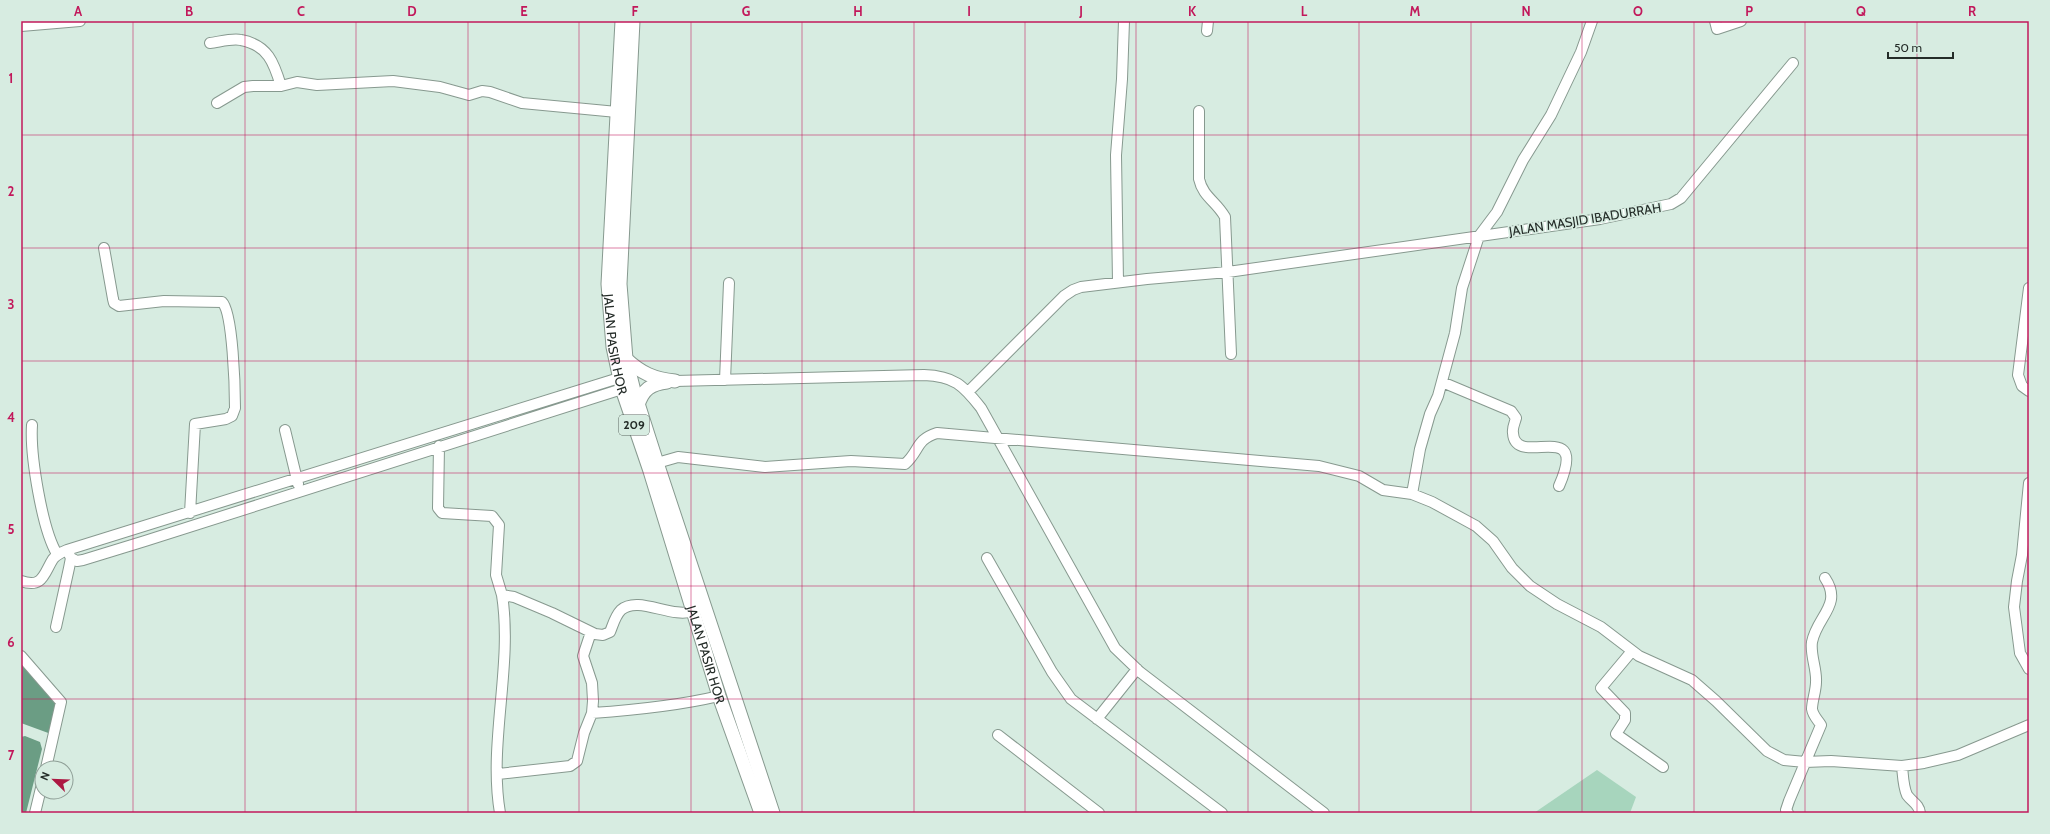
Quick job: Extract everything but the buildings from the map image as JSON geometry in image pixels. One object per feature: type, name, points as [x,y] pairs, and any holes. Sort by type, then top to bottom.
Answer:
[{"type":"main road","name":"JALAN PASIR HOR","points":[[622,21],[608,284],[610,327],[620,384],[650,471],[719,696],[761,813]]},
{"type":"main road","name":"JALAN PASIR HOR","points":[[633,21],[620,284],[626,358],[638,405],[773,813]]},
{"type":"main road","points":[[626,358],[638,370],[650,377],[675,381]]},
{"type":"main road","points":[[638,405],[642,395],[648,388],[659,383],[675,381]]},
{"type":"street","points":[[21,26],[80,21]]},
{"type":"street","points":[[968,392],[1072,290],[1081,287],[1118,282],[1116,155],[1122,79],[1124,21]]},
{"type":"street","points":[[1412,494],[1420,449],[1442,382],[1455,333],[1462,288],[1480,236],[1497,212],[1524,160],[1551,116],[1581,52],[1592,21]]},
{"type":"street","points":[[1715,21],[1717,28],[1741,21]]},
{"type":"street","points":[[210,43],[240,40],[256,45],[270,55],[281,86]]},
{"type":"street","name":"JALAN MASJID IBADURRAH","points":[[1118,282],[1228,272],[1600,219],[1671,204],[1681,198],[1793,63]]},
{"type":"street","points":[[216,104],[244,87],[281,86],[297,82],[317,85],[393,80],[440,87],[469,95],[482,91],[490,92],[522,103],[617,112]]},
{"type":"street","points":[[1199,110],[1200,179],[1202,189],[1219,207],[1225,217],[1231,354]]},
{"type":"street","points":[[104,248],[112,299],[116,305],[119,306],[164,301],[222,302],[226,309],[233,356],[235,408],[232,416],[226,419],[195,424],[190,513]]},
{"type":"street","points":[[725,380],[729,283]]},
{"type":"street","points":[[2029,288],[2018,375],[2022,386],[2029,391]]},
{"type":"street","points":[[675,381],[924,375],[947,378],[959,383],[981,408],[1115,648],[1136,669],[1324,813]]},
{"type":"street","points":[[1442,382],[1511,411],[1516,418],[1513,433],[1514,439],[1519,444],[1530,447],[1562,449],[1566,452],[1568,459],[1566,469],[1559,486]]},
{"type":"street","points":[[69,554],[77,561],[83,560],[439,446],[620,384]]},
{"type":"street","points":[[57,554],[69,554],[296,479],[620,384]]},
{"type":"street","points":[[32,425],[31,446],[37,482],[49,535],[57,554]]},
{"type":"street","points":[[285,430],[299,491]]},
{"type":"street","points":[[657,463],[668,458],[684,457],[765,466],[851,461],[905,464],[922,440],[937,433],[999,440],[1139,449],[1319,466],[1359,476],[1384,490],[1412,494],[1432,502],[1487,534],[1512,568],[1530,586],[1557,604],[1601,627],[1632,651],[1651,663],[1692,680],[1716,700],[1771,754],[1784,760],[1805,762],[1831,761],[1902,766],[1958,755],[2029,725]]},
{"type":"street","points":[[439,446],[438,508],[442,513],[492,516],[497,521],[498,525],[496,575],[502,595],[505,628],[498,774],[500,813]]},
{"type":"street","points":[[2029,483],[2022,555],[2014,607],[2020,653],[2029,669]]},
{"type":"street","points":[[21,581],[33,584],[39,582],[57,554]]},
{"type":"street","points":[[56,627],[69,554]]},
{"type":"street","points":[[987,558],[1052,672],[1071,699],[1222,813]]},
{"type":"street","points":[[1788,813],[1786,810],[1789,801],[1820,725],[1814,717],[1812,708],[1816,681],[1812,650],[1814,634],[1829,608],[1832,598],[1830,587],[1824,578]]},
{"type":"street","points":[[502,595],[514,597],[546,610],[591,632],[603,635],[610,632],[621,610],[629,606],[644,606],[681,613],[693,611]]},
{"type":"street","points":[[498,774],[570,766],[574,764],[580,756],[584,733],[592,713],[592,683],[583,656],[591,632]]},
{"type":"street","points":[[1632,651],[1601,688],[1625,713],[1625,720],[1616,734],[1663,768]]},
{"type":"street","points":[[21,656],[61,702],[48,760]]},
{"type":"street","points":[[1097,718],[1136,669]]},
{"type":"street","points":[[592,713],[634,710],[719,696]]},
{"type":"street","points":[[998,736],[1100,813]]},
{"type":"street","points":[[1902,766],[1904,787],[1907,795],[1917,805],[1920,813]]},
{"type":"street","points":[[35,813],[38,800]]},
{"type":"shaded area","points":[[21,662],[58,706],[51,734],[21,723]]},
{"type":"shaded area","points":[[25,736],[40,742],[42,749],[39,760],[34,760],[34,781],[26,813],[21,813],[21,737]]},
{"type":"shaded area","points":[[1597,770],[1636,797],[1630,813],[1534,813]]}]
